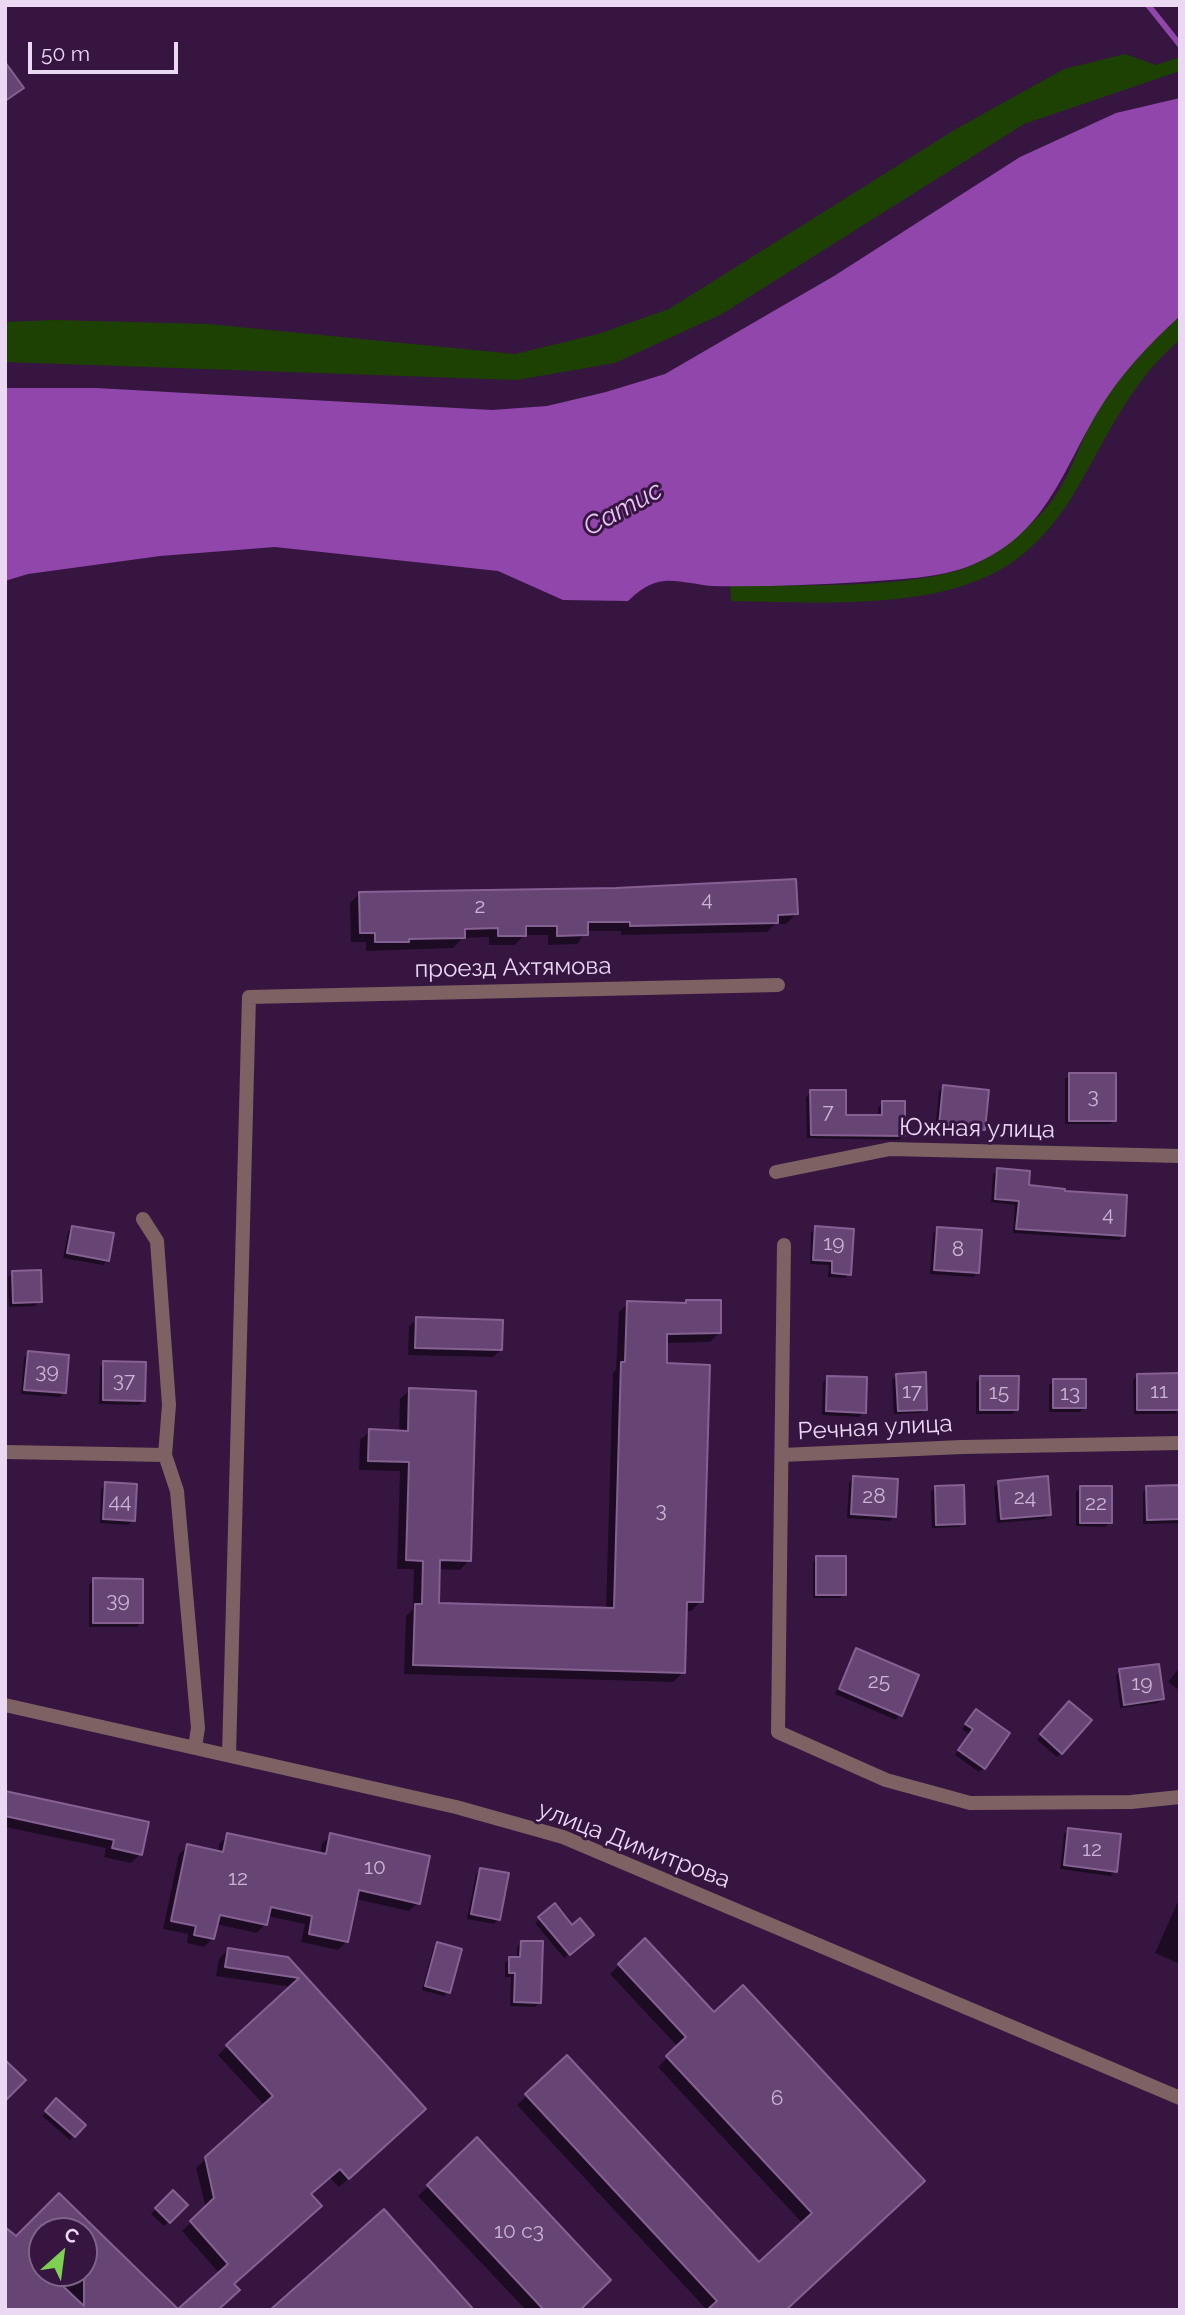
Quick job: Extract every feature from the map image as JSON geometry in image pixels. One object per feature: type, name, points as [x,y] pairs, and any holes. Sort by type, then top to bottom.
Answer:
[{"type":"street","name":"проезд Ахтямова","points":[[229,1755],[249,997],[778,985]]},
{"type":"street","name":"Южная улица","points":[[776,1172],[890,1149],[1180,1156]]},
{"type":"street","points":[[143,1219],[157,1241],[169,1405],[165,1455],[177,1491],[190,1611],[198,1728],[195,1747]]},
{"type":"street","name":"Речная улица","points":[[784,1245],[782,1455],[962,1447],[1180,1443]]},
{"type":"street","points":[[5,1452],[165,1455]]},
{"type":"street","points":[[782,1455],[778,1732],[886,1780],[970,1803],[1131,1802],[1180,1797]]},
{"type":"street","name":"улица Димитрова","points":[[5,1705],[456,1807],[563,1837],[1180,2098]]},
{"type":"green space","points":[[1125,54],[1156,65],[1180,57],[1180,71],[1024,124],[722,314],[615,363],[517,380],[5,362],[5,322],[55,320],[208,324],[515,354],[598,334],[669,309],[956,129],[1064,69]]},
{"type":"green space","points":[[1180,316],[1180,340],[1146,375],[1132,394],[1065,508],[1040,539],[1020,557],[998,571],[969,584],[937,593],[903,598],[832,602],[731,601],[730,585],[854,584],[919,579],[973,565],[994,553],[1025,529],[1051,502],[1097,412],[1115,385]]},
{"type":"water","name":"Сатис","points":[[1180,98],[1180,316],[1145,350],[1115,386],[1097,413],[1061,480],[1034,520],[997,552],[972,565],[931,576],[787,586],[712,586],[665,581],[649,585],[628,601],[563,600],[498,571],[275,547],[160,556],[28,574],[5,581],[5,388],[96,388],[492,410],[547,406],[606,392],[665,374],[834,276],[1020,157],[1116,113]]},
{"type":"building","points":[[5,62],[24,88],[5,101]]},
{"type":"building","points":[[796,879],[798,914],[778,915],[778,923],[630,926],[630,922],[588,922],[588,935],[557,936],[557,926],[526,926],[526,936],[498,936],[498,928],[465,929],[465,938],[409,939],[409,942],[375,942],[375,933],[360,933],[359,892],[616,888]]},
{"type":"building","points":[[1069,1073],[1116,1073],[1116,1121],[1069,1121]]},
{"type":"building","points":[[943,1085],[989,1090],[985,1130],[939,1125]]},
{"type":"building","points":[[810,1090],[846,1090],[846,1115],[882,1115],[882,1101],[905,1101],[905,1136],[811,1135]]},
{"type":"building","points":[[997,1168],[1030,1171],[1029,1185],[1065,1191],[1127,1195],[1125,1236],[1016,1229],[1019,1201],[995,1199]]},
{"type":"building","points":[[72,1226],[114,1233],[109,1261],[67,1253]]},
{"type":"building","points":[[815,1226],[854,1229],[851,1275],[832,1273],[832,1261],[813,1260]]},
{"type":"building","points":[[937,1227],[982,1230],[979,1273],[934,1270]]},
{"type":"building","points":[[41,1270],[42,1302],[13,1303],[12,1271]]},
{"type":"building","points":[[686,1300],[721,1300],[721,1333],[667,1334],[667,1363],[710,1365],[703,1602],[687,1602],[685,1673],[413,1665],[415,1604],[422,1604],[423,1561],[406,1560],[409,1462],[368,1461],[369,1429],[408,1431],[409,1388],[476,1391],[471,1561],[440,1560],[439,1603],[614,1608],[621,1362],[625,1362],[627,1301],[686,1303]]},
{"type":"building","points":[[416,1317],[503,1320],[502,1350],[415,1348]]},
{"type":"building","points":[[28,1351],[69,1355],[66,1393],[24,1390]]},
{"type":"building","points":[[103,1361],[146,1362],[145,1401],[103,1400]]},
{"type":"building","points":[[926,1372],[927,1410],[898,1411],[896,1374]]},
{"type":"building","points":[[1180,1373],[1180,1410],[1137,1410],[1137,1374]]},
{"type":"building","points":[[827,1376],[867,1377],[866,1413],[826,1411]]},
{"type":"building","points":[[980,1376],[1019,1376],[1018,1410],[980,1410]]},
{"type":"building","points":[[1053,1379],[1086,1379],[1086,1408],[1053,1408]]},
{"type":"building","points":[[853,1476],[898,1479],[896,1517],[851,1514]]},
{"type":"building","points":[[1048,1476],[1051,1515],[1001,1519],[998,1481]]},
{"type":"building","points":[[105,1482],[137,1484],[135,1521],[103,1519]]},
{"type":"building","points":[[964,1485],[965,1524],[936,1525],[935,1486]]},
{"type":"building","points":[[1180,1485],[1180,1519],[1147,1520],[1146,1486]]},
{"type":"building","points":[[1080,1486],[1112,1486],[1112,1523],[1080,1523]]},
{"type":"building","points":[[816,1556],[846,1556],[846,1595],[816,1595]]},
{"type":"building","points":[[93,1578],[143,1579],[143,1623],[93,1623]]},
{"type":"building","points":[[856,1648],[919,1675],[902,1716],[839,1689]]},
{"type":"building","points":[[1159,1664],[1164,1699],[1124,1705],[1119,1669]]},
{"type":"building","points":[[1069,1701],[1092,1720],[1062,1754],[1040,1734]]},
{"type":"building","points":[[976,1709],[1010,1733],[985,1769],[958,1750],[973,1729],[965,1724]]},
{"type":"building","points":[[5,1791],[149,1822],[142,1855],[112,1848],[114,1840],[5,1816]]},
{"type":"building","points":[[1068,1828],[1121,1834],[1117,1872],[1064,1865]]},
{"type":"building","points":[[227,1833],[326,1854],[330,1833],[430,1856],[420,1904],[359,1890],[348,1942],[309,1934],[312,1916],[271,1907],[267,1925],[220,1915],[214,1939],[194,1935],[196,1926],[171,1921],[187,1844],[223,1852]]},
{"type":"building","points":[[480,1868],[509,1873],[500,1920],[471,1914]]},
{"type":"building","points":[[555,1903],[572,1925],[580,1918],[594,1935],[570,1955],[538,1917]]},
{"type":"building","points":[[645,1938],[714,2012],[743,1985],[925,2181],[786,2310],[707,2310],[717,2301],[525,2094],[567,2055],[759,2262],[812,2213],[666,2056],[686,2037],[618,1964]]},
{"type":"building","points":[[521,1941],[543,1941],[541,2003],[514,2002],[515,1973],[509,1973],[509,1957],[520,1957]]},
{"type":"building","points":[[437,1942],[462,1949],[450,1993],[425,1986]]},
{"type":"building","points":[[228,1948],[288,1957],[426,2109],[349,2179],[340,2169],[311,2194],[322,2206],[234,2284],[240,2290],[218,2310],[5,2310],[5,2227],[16,2236],[28,2224],[28,2287],[64,2287],[84,2306],[84,2287],[98,2287],[98,2231],[178,2309],[228,2264],[190,2221],[214,2198],[205,2157],[273,2096],[226,2045],[299,1978],[225,1967]]},
{"type":"building","points":[[5,2060],[26,2080],[5,2101]]},
{"type":"building","points":[[56,2098],[86,2125],[75,2137],[45,2111]]},
{"type":"building","points":[[477,2137],[611,2280],[580,2310],[544,2310],[427,2185]]},
{"type":"building","points":[[173,2190],[188,2205],[170,2223],[155,2208]]},
{"type":"building","points":[[59,2193],[84,2217],[35,2217]]},
{"type":"building","points":[[384,2209],[474,2310],[270,2310]]},
{"type":"waterway","points":[[1148,5],[1180,45]]}]
